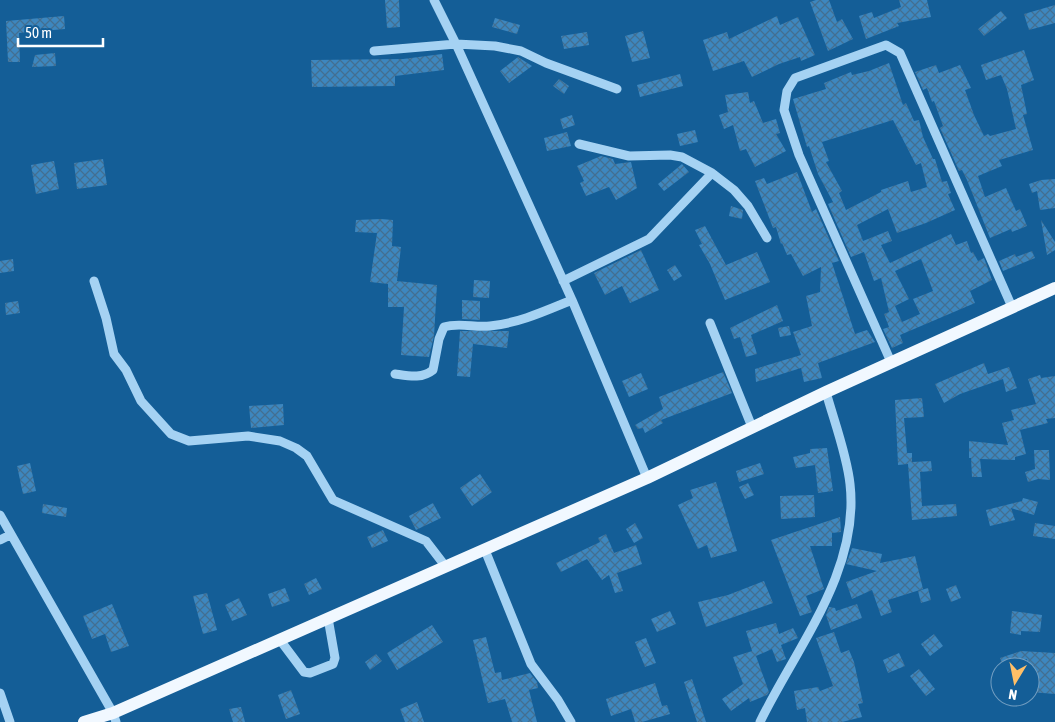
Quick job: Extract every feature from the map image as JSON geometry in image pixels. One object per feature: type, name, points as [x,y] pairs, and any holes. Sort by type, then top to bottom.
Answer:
[{"type":"main road","points":[[84,722],[114,717],[328,618],[647,478],[826,392],[1055,288]]},
{"type":"street","points":[[434,0],[456,44],[572,300],[647,478]]},
{"type":"street","points":[[374,51],[456,44],[495,46],[522,51],[546,63],[617,89]]},
{"type":"street","points":[[891,362],[799,155],[784,110],[787,91],[795,78],[886,45],[900,53],[1012,307]]},
{"type":"street","points":[[579,144],[629,156],[670,155],[682,157],[712,173],[734,190],[748,206],[767,238]]},
{"type":"street","points":[[563,281],[649,240],[712,173]]},
{"type":"street","points":[[94,281],[106,318],[114,354],[126,370],[141,401],[171,434],[189,441],[248,436],[280,440],[307,456],[333,500],[426,541],[446,567]]},
{"type":"street","points":[[395,374],[418,376],[427,375],[433,370],[439,339],[444,328],[460,325],[488,327],[510,323],[572,300]]},
{"type":"street","points":[[710,323],[752,428]]},
{"type":"street","points":[[760,722],[831,588],[847,533],[851,512],[850,483],[826,392]]},
{"type":"street","points":[[0,515],[114,717]]},
{"type":"street","points":[[0,540],[10,535]]},
{"type":"street","points":[[485,550],[531,664],[558,700],[571,722]]},
{"type":"street","points":[[280,640],[304,672],[310,672],[333,664],[336,658],[328,618]]},
{"type":"street","points":[[0,693],[10,722]]},
{"type":"building","points":[[385,0],[399,0],[400,27],[387,28]]},
{"type":"building","points":[[829,0],[837,22],[842,19],[853,39],[828,51],[810,2]]},
{"type":"building","points":[[899,0],[927,0],[931,17],[897,23],[899,26],[866,39],[859,16],[872,12],[874,18],[901,7]]},
{"type":"building","points":[[1055,5],[1055,23],[1029,30],[1024,14]]},
{"type":"building","points":[[1001,11],[1007,18],[984,36],[978,29]]},
{"type":"building","points":[[64,16],[65,29],[19,33],[20,62],[8,62],[6,21]]},
{"type":"building","points":[[777,16],[780,25],[798,17],[815,55],[801,61],[800,57],[779,64],[752,77],[744,61],[713,71],[703,40],[727,32],[729,39]]},
{"type":"building","points":[[495,18],[520,25],[517,34],[492,27]]},
{"type":"building","points":[[643,31],[650,58],[632,62],[625,36]]},
{"type":"building","points":[[587,32],[589,45],[564,49],[561,36]]},
{"type":"building","points":[[1024,50],[1034,80],[1021,85],[1027,114],[1023,115],[1033,150],[999,160],[1002,166],[978,176],[985,197],[1006,188],[1016,211],[1020,209],[1027,226],[1012,232],[1011,229],[990,238],[967,180],[962,170],[959,171],[940,128],[943,126],[934,101],[932,102],[927,88],[923,90],[915,72],[936,65],[939,73],[960,65],[971,88],[965,90],[974,115],[984,136],[988,134],[990,136],[1016,129],[1007,89],[1001,75],[986,80],[981,65]]},
{"type":"building","points":[[55,53],[56,66],[32,67],[35,55]]},
{"type":"building","points":[[442,54],[444,70],[395,76],[395,86],[312,87],[311,60],[403,59]]},
{"type":"building","points":[[518,57],[532,66],[509,83],[500,71]]},
{"type":"building","points":[[889,63],[903,105],[906,103],[914,121],[919,120],[923,137],[933,159],[935,159],[942,182],[947,181],[951,193],[948,194],[955,210],[897,233],[888,209],[857,225],[863,241],[888,231],[892,241],[881,245],[890,263],[951,234],[956,245],[967,241],[971,253],[973,252],[978,261],[984,258],[992,280],[970,291],[975,303],[900,335],[903,343],[892,348],[883,329],[889,327],[884,314],[889,312],[881,278],[874,281],[864,252],[851,257],[828,204],[833,202],[818,174],[809,146],[807,147],[793,99],[826,89],[824,83],[851,72],[852,75]],"holes":[[[893,120],[916,165],[921,163],[927,187],[911,192],[908,181],[881,190],[881,192],[846,210],[839,193],[842,191],[826,162],[829,161],[822,142]],[[921,259],[933,291],[913,299],[920,314],[902,322],[895,306],[909,299],[895,271]]]},
{"type":"building","points":[[680,74],[683,86],[640,97],[637,85]]},
{"type":"building","points":[[559,79],[569,86],[564,94],[553,86]]},
{"type":"building","points":[[748,92],[750,103],[754,101],[763,123],[776,119],[780,133],[776,134],[786,151],[755,167],[746,149],[740,151],[733,125],[724,129],[719,115],[728,112],[725,95]]},
{"type":"building","points":[[572,115],[575,125],[563,129],[560,119]]},
{"type":"building","points":[[695,130],[698,142],[680,146],[677,134]]},
{"type":"building","points":[[567,132],[571,146],[547,151],[544,138]]},
{"type":"building","points":[[601,156],[613,159],[615,164],[631,162],[637,188],[616,200],[609,187],[586,196],[580,183],[584,181],[577,166]]},
{"type":"building","points":[[103,159],[107,185],[77,189],[74,163]]},
{"type":"building","points":[[54,161],[59,189],[36,194],[31,165]]},
{"type":"building","points":[[682,164],[689,172],[664,191],[658,184]]},
{"type":"building","points":[[797,172],[812,212],[816,209],[839,261],[832,263],[855,334],[867,330],[875,342],[818,363],[822,378],[804,382],[801,368],[756,382],[755,369],[801,355],[793,332],[812,326],[806,296],[820,292],[821,267],[803,276],[791,254],[787,255],[781,244],[776,227],[773,228],[755,181],[764,178],[767,184]]},
{"type":"building","points":[[1055,179],[1055,208],[1040,210],[1037,191],[1032,193],[1029,184],[1041,180]]},
{"type":"building","points":[[731,206],[743,210],[742,219],[729,216]]},
{"type":"building","points":[[356,220],[393,220],[392,246],[401,247],[397,281],[437,285],[434,336],[429,357],[401,355],[404,307],[388,307],[388,284],[370,282],[377,233],[355,232]]},
{"type":"building","points":[[1041,220],[1055,242],[1055,250],[1047,255]]},
{"type":"building","points":[[705,226],[726,265],[757,252],[770,282],[725,300],[710,264],[699,245],[702,244],[695,230]]},
{"type":"building","points":[[641,250],[659,290],[630,303],[622,286],[605,295],[594,273]]},
{"type":"building","points":[[1032,251],[1035,258],[1003,271],[999,261],[1015,254],[1016,257]]},
{"type":"building","points":[[13,259],[14,271],[0,273],[0,261]]},
{"type":"building","points":[[675,265],[682,276],[674,281],[667,270]]},
{"type":"building","points":[[474,280],[490,281],[489,298],[473,297]]},
{"type":"building","points":[[462,300],[480,301],[480,320],[462,319]]},
{"type":"building","points":[[18,301],[20,313],[6,315],[5,303]]},
{"type":"building","points":[[777,305],[783,321],[751,335],[757,354],[746,357],[740,337],[734,339],[730,328]]},
{"type":"building","points":[[789,326],[791,335],[780,337],[778,328]]},
{"type":"building","points":[[460,331],[509,331],[507,348],[473,344],[470,377],[457,376]]},
{"type":"building","points":[[984,363],[988,374],[1009,367],[1017,388],[1006,392],[1003,379],[960,394],[944,403],[935,384]]},
{"type":"building","points":[[723,372],[732,393],[661,420],[663,423],[645,433],[643,428],[638,429],[635,425],[663,409],[659,397]]},
{"type":"building","points":[[641,373],[648,389],[629,397],[622,381]]},
{"type":"building","points":[[1040,375],[1041,378],[1055,376],[1055,418],[1046,419],[1048,423],[1020,430],[1026,454],[1015,457],[1015,460],[980,459],[982,477],[972,477],[969,441],[1008,445],[1002,423],[1014,420],[1011,410],[1036,404],[1028,379]]},
{"type":"building","points":[[922,398],[924,417],[904,418],[907,453],[912,453],[912,462],[931,461],[932,471],[920,472],[922,506],[956,504],[957,516],[912,520],[908,464],[898,465],[895,400]]},
{"type":"building","points":[[283,404],[284,425],[251,428],[249,406]]},
{"type":"building","points":[[827,448],[833,491],[818,493],[815,465],[796,468],[793,457],[810,453],[810,449]]},
{"type":"building","points":[[1034,450],[1049,450],[1050,480],[1038,479],[1028,482],[1025,472],[1035,469]]},
{"type":"building","points":[[30,463],[36,491],[23,494],[17,466]]},
{"type":"building","points":[[760,463],[764,474],[739,482],[736,471]]},
{"type":"building","points":[[480,474],[492,492],[472,506],[460,488]]},
{"type":"building","points":[[716,482],[737,551],[711,558],[707,545],[698,549],[678,505],[693,498],[690,490]]},
{"type":"building","points":[[748,483],[754,495],[745,499],[739,487]]},
{"type":"building","points":[[814,495],[815,517],[781,519],[780,496]]},
{"type":"building","points":[[1023,498],[1038,502],[1034,515],[1011,508],[1015,520],[990,526],[986,510],[1022,501]]},
{"type":"building","points":[[433,503],[441,518],[416,530],[409,516]]},
{"type":"building","points":[[43,504],[67,508],[66,517],[42,513]]},
{"type":"building","points":[[840,517],[841,532],[832,533],[832,546],[810,546],[824,589],[806,596],[812,612],[800,616],[771,540]]},
{"type":"building","points":[[635,523],[643,538],[634,543],[626,529]]},
{"type":"building","points":[[1035,523],[1055,526],[1055,539],[1033,536]]},
{"type":"building","points":[[383,530],[388,541],[372,548],[367,537]]},
{"type":"building","points":[[606,534],[614,553],[636,545],[642,564],[617,573],[623,591],[615,593],[609,575],[602,580],[587,559],[561,572],[556,563],[600,542],[598,538]]},
{"type":"building","points":[[852,548],[882,554],[880,563],[915,556],[923,589],[888,600],[892,612],[881,616],[872,590],[852,599],[846,582],[877,571],[846,564]]},
{"type":"building","points":[[316,578],[322,589],[309,595],[304,584]]},
{"type":"building","points":[[764,581],[773,603],[706,627],[698,602],[728,595]]},
{"type":"building","points":[[956,585],[961,598],[951,602],[946,589]]},
{"type":"building","points":[[285,588],[290,601],[272,607],[268,594]]},
{"type":"building","points":[[928,588],[931,600],[921,603],[918,591]]},
{"type":"building","points":[[207,593],[217,630],[203,634],[193,596]]},
{"type":"building","points":[[239,598],[247,615],[232,621],[225,605]]},
{"type":"building","points":[[112,604],[129,646],[111,652],[105,634],[92,639],[83,616]]},
{"type":"building","points":[[857,604],[862,618],[831,630],[826,615],[829,607],[835,608],[836,611]]},
{"type":"building","points":[[670,611],[676,624],[657,632],[651,619]]},
{"type":"building","points":[[1012,611],[1042,615],[1040,632],[1021,631],[1021,635],[1010,633]]},
{"type":"building","points":[[776,623],[779,634],[793,628],[798,638],[781,645],[786,659],[777,662],[772,649],[756,656],[769,692],[767,695],[750,702],[749,698],[731,711],[722,699],[743,684],[733,657],[752,651],[746,631]]},
{"type":"building","points":[[432,625],[443,642],[397,670],[387,653]]},
{"type":"building","points":[[834,632],[841,653],[849,650],[854,662],[863,703],[858,704],[862,717],[842,722],[807,722],[805,708],[797,710],[794,691],[818,687],[820,691],[833,686],[816,638]]},
{"type":"building","points":[[934,634],[943,646],[930,656],[921,644]]},
{"type":"building","points":[[486,637],[495,673],[501,672],[502,680],[530,673],[537,682],[538,688],[529,690],[537,722],[512,722],[505,699],[488,703],[473,640]]},
{"type":"building","points":[[646,638],[656,663],[645,667],[635,642]]},
{"type":"building","points":[[1021,651],[1055,653],[1055,694],[1040,693],[1040,657],[1003,657]]},
{"type":"building","points":[[899,653],[905,666],[888,673],[883,660]]},
{"type":"building","points":[[376,654],[382,661],[370,670],[365,662]]},
{"type":"building","points":[[919,669],[935,689],[926,696],[910,676]]},
{"type":"building","points":[[692,679],[706,722],[697,722],[684,682]]},
{"type":"building","points":[[655,683],[662,706],[667,705],[670,714],[642,722],[635,722],[631,709],[611,716],[606,699]]},
{"type":"building","points":[[291,690],[300,714],[286,719],[278,695]]},
{"type":"building","points":[[417,702],[424,722],[405,722],[400,709]]},
{"type":"building","points":[[241,707],[245,722],[233,722],[229,709]]}]
